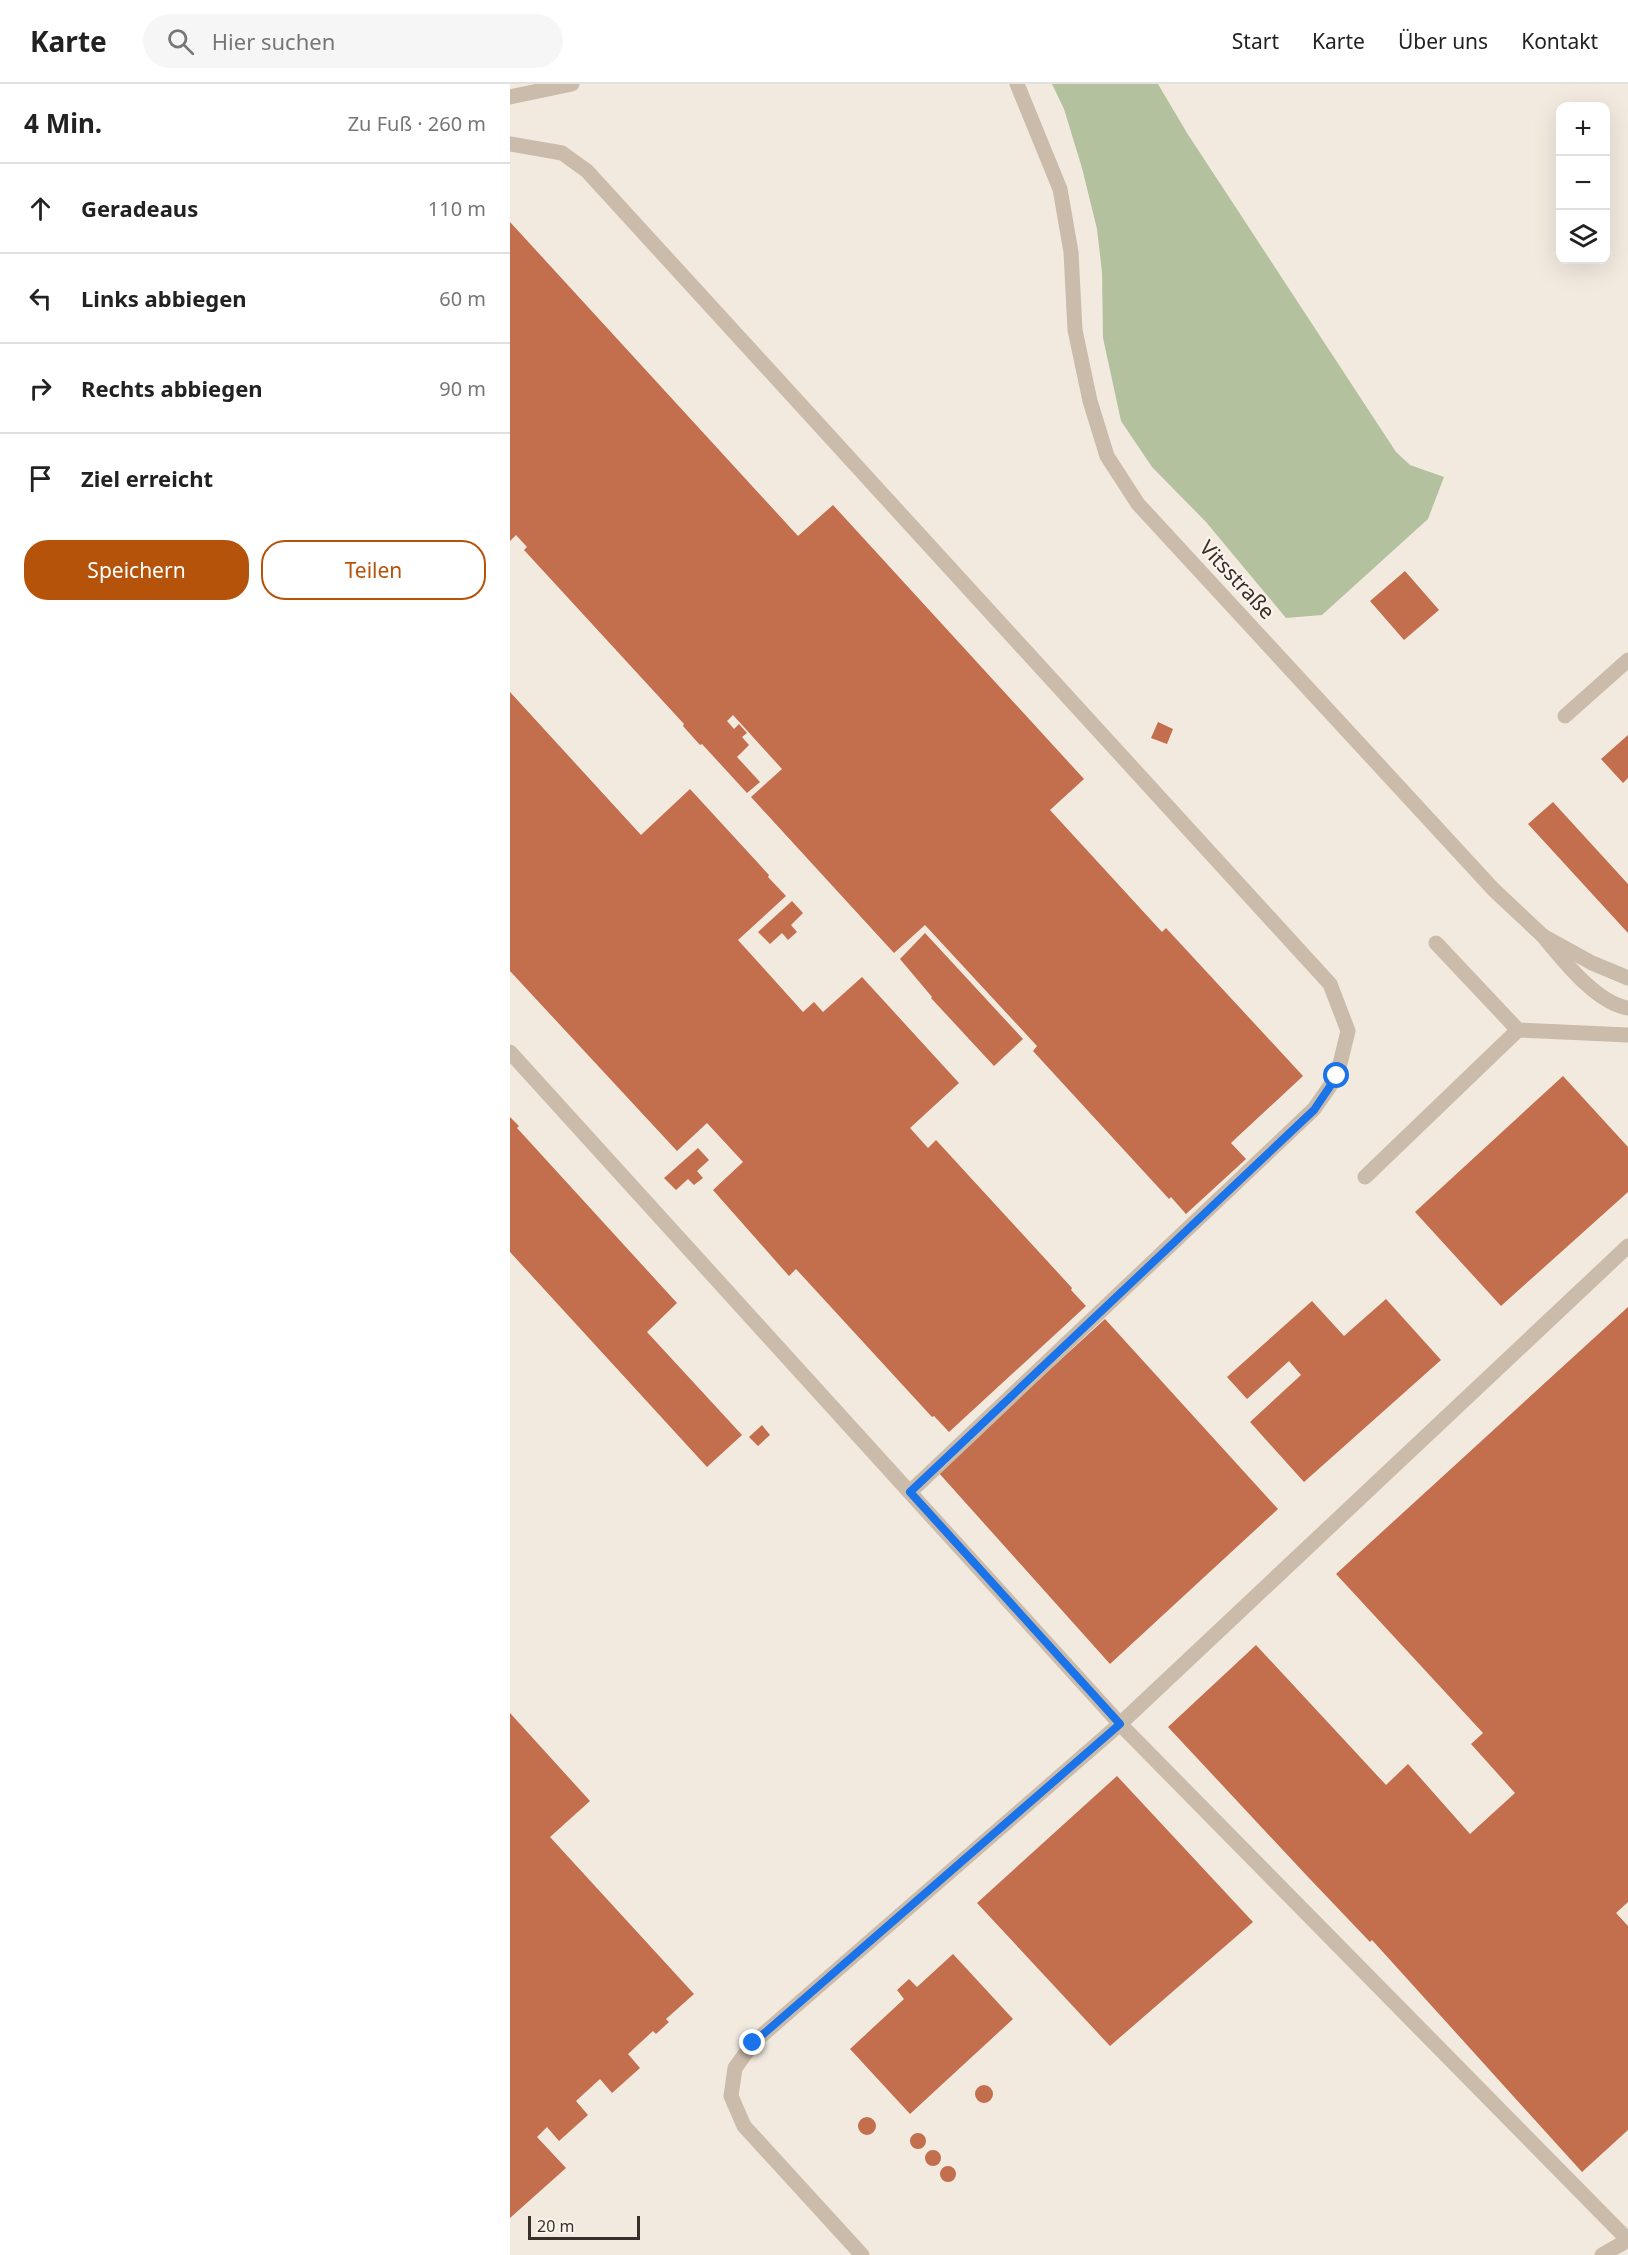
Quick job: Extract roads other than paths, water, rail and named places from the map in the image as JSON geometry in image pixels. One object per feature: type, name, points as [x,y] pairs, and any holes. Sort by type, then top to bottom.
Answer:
[{"type":"street","points":[[510,98],[572,84]]},
{"type":"street","name":"Vitsstraße","points":[[1017,84],[1060,189],[1071,252],[1075,330],[1090,401],[1107,456],[1138,504],[1494,890],[1543,936],[1592,963],[1628,978]]},
{"type":"street","points":[[510,144],[562,153],[587,171],[1330,984],[1348,1031],[1337,1076],[1314,1110],[910,1492]]},
{"type":"street","points":[[1565,716],[1628,660]]},
{"type":"street","points":[[1543,936],[1574,975],[1618,1006],[1628,1008]]},
{"type":"street","points":[[1436,944],[1518,1030],[1628,1035]]},
{"type":"street","points":[[1365,1177],[1518,1030]]},
{"type":"street","points":[[510,1052],[1120,1724],[1628,2240],[1602,2255]]},
{"type":"street","points":[[862,2255],[744,2127],[731,2096],[735,2068],[753,2043],[1120,1724],[1628,1246]]}]
